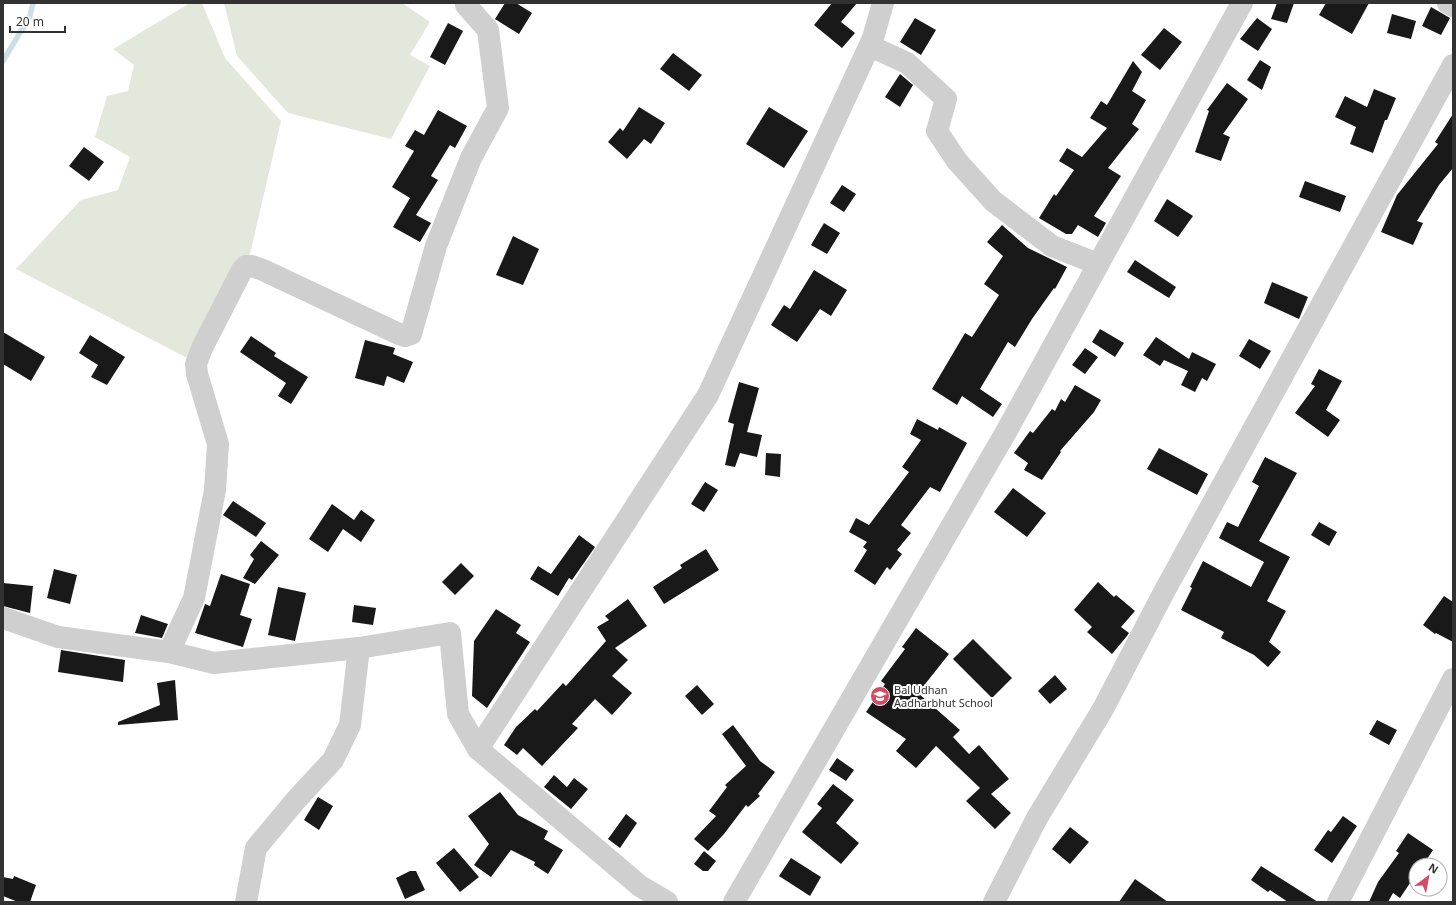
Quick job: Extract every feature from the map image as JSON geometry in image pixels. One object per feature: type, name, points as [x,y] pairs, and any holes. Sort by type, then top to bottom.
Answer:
[{"type":"street","points":[[169,652],[194,598],[215,490],[218,444],[197,374],[196,364],[202,348],[242,270],[246,266],[258,268],[399,334],[405,336],[412,334],[436,246],[471,158],[498,108],[488,30],[466,6],[468,3]]},
{"type":"street","points":[[478,749],[708,395],[870,46],[883,3]]},
{"type":"street","points":[[734,902],[1006,432],[1242,3]]},
{"type":"street","points":[[1448,3],[1453,6]]},
{"type":"street","points":[[870,46],[907,64],[946,99],[937,131],[956,161],[993,201],[1052,246],[1098,264]]},
{"type":"street","points":[[994,902],[1037,818],[1103,709],[1164,592],[1453,65]]},
{"type":"street","points":[[3,618],[58,637],[169,652],[214,663],[359,648],[450,633],[458,714],[478,749],[640,886],[667,902]]},
{"type":"street","points":[[246,902],[256,848],[296,800],[333,760],[350,725],[359,648]]},
{"type":"street","points":[[1338,902],[1453,679]]},
{"type":"shaded area","points":[[190,3],[202,3],[225,58],[281,121],[250,254],[235,266],[189,359],[16,269],[81,200],[118,190],[130,157],[95,137],[107,96],[128,91],[134,65],[113,49]]},
{"type":"shaded area","points":[[224,3],[402,3],[430,22],[410,55],[430,66],[391,139],[288,113],[237,56]]},
{"type":"building","points":[[505,3],[516,3],[532,13],[519,34],[495,19]]},
{"type":"building","points":[[832,3],[857,3],[841,22],[855,33],[842,48],[814,25]]},
{"type":"building","points":[[1277,3],[1294,3],[1287,23],[1271,19]]},
{"type":"building","points":[[1326,3],[1369,3],[1352,34],[1319,15]]},
{"type":"building","points":[[1431,7],[1450,18],[1441,35],[1422,26]]},
{"type":"building","points":[[1392,14],[1416,21],[1411,39],[1387,33]]},
{"type":"building","points":[[915,18],[936,30],[921,55],[900,42]]},
{"type":"building","points":[[1257,18],[1272,29],[1258,51],[1240,39]]},
{"type":"building","points":[[448,23],[463,31],[445,65],[430,57]]},
{"type":"building","points":[[1164,28],[1182,42],[1160,70],[1141,55]]},
{"type":"building","points":[[673,53],[702,75],[689,91],[660,69]]},
{"type":"building","points":[[1260,60],[1271,67],[1262,90],[1247,80]]},
{"type":"building","points":[[1133,61],[1142,72],[1132,91],[1146,100],[1132,124],[1139,129],[1108,168],[1121,176],[1094,216],[1106,223],[1098,237],[1078,225],[1072,234],[1066,234],[1039,218],[1054,194],[1056,196],[1074,170],[1059,161],[1067,148],[1082,157],[1107,128],[1090,118],[1101,101],[1107,105]]},
{"type":"building","points":[[900,74],[913,85],[900,107],[885,97]]},
{"type":"building","points":[[1227,83],[1248,99],[1223,134],[1230,137],[1221,161],[1195,152],[1209,111],[1207,110]]},
{"type":"building","points":[[1374,89],[1396,98],[1387,120],[1385,120],[1373,153],[1350,144],[1356,127],[1335,117],[1345,96],[1367,107]]},
{"type":"building","points":[[639,107],[665,123],[651,144],[644,139],[627,159],[608,142],[620,128],[623,131]]},
{"type":"building","points":[[769,107],[808,131],[784,168],[746,144]]},
{"type":"building","points":[[438,110],[467,126],[455,148],[450,145],[431,176],[438,180],[416,215],[431,223],[420,242],[393,227],[410,198],[392,187],[414,151],[405,146],[415,130],[424,135]]},
{"type":"building","points":[[1453,114],[1453,168],[1439,185],[1417,221],[1423,223],[1413,245],[1381,232],[1397,195],[1438,144],[1435,142]]},
{"type":"building","points":[[84,147],[104,162],[89,181],[69,166]]},
{"type":"building","points":[[1305,181],[1346,196],[1340,212],[1299,197]]},
{"type":"building","points":[[842,185],[856,194],[844,212],[830,203]]},
{"type":"building","points":[[1167,199],[1193,216],[1178,237],[1154,221]]},
{"type":"building","points":[[824,223],[840,233],[827,254],[811,245]]},
{"type":"building","points":[[1002,225],[1028,248],[1067,267],[1055,289],[1054,288],[1032,319],[1015,347],[1008,342],[980,389],[1002,404],[993,417],[962,396],[957,405],[932,389],[965,333],[972,337],[999,295],[984,284],[1003,256],[987,242]]},
{"type":"building","points":[[513,236],[539,249],[523,285],[496,275]]},
{"type":"building","points":[[1135,260],[1176,287],[1169,298],[1127,272]]},
{"type":"building","points":[[814,270],[847,290],[831,316],[820,309],[797,342],[771,325],[784,305],[790,309]]},
{"type":"building","points":[[1272,282],[1308,297],[1299,319],[1264,303]]},
{"type":"building","points":[[1100,329],[1124,343],[1115,357],[1092,342]]},
{"type":"building","points":[[3,332],[45,357],[31,381],[3,364]]},
{"type":"building","points":[[90,335],[125,357],[107,385],[91,377],[98,365],[79,353]]},
{"type":"building","points":[[251,336],[276,353],[274,356],[308,377],[291,404],[278,396],[286,383],[240,352]]},
{"type":"building","points":[[1156,337],[1189,359],[1192,352],[1216,364],[1207,381],[1202,378],[1195,392],[1181,385],[1188,371],[1164,360],[1160,366],[1143,355]]},
{"type":"building","points":[[1249,339],[1271,351],[1260,369],[1239,356]]},
{"type":"building","points":[[365,340],[395,348],[393,354],[413,362],[404,383],[387,376],[384,386],[355,378]]},
{"type":"building","points":[[1085,348],[1098,357],[1085,374],[1072,365]]},
{"type":"building","points":[[1319,369],[1342,381],[1326,410],[1340,420],[1328,437],[1295,413],[1315,386],[1311,384]]},
{"type":"building","points":[[739,382],[759,388],[747,432],[762,435],[757,457],[740,453],[735,467],[725,465],[734,424],[728,422]]},
{"type":"building","points":[[1075,385],[1101,400],[1094,412],[1060,451],[1061,452],[1042,480],[1024,470],[1028,463],[1014,453],[1030,431],[1033,433],[1052,409],[1055,411],[1061,399],[1065,402]]},
{"type":"building","points":[[917,419],[938,430],[939,427],[967,443],[940,492],[930,487],[901,525],[911,533],[897,550],[902,554],[890,570],[887,567],[875,585],[854,571],[867,550],[863,547],[867,542],[849,532],[856,518],[869,525],[909,472],[902,467],[921,440],[910,434]]},
{"type":"building","points":[[1159,448],[1208,474],[1197,495],[1147,469]]},
{"type":"building","points":[[766,453],[781,454],[780,477],[765,475]]},
{"type":"building","points":[[1265,457],[1297,473],[1259,541],[1290,557],[1267,601],[1286,611],[1269,642],[1281,652],[1268,667],[1254,655],[1221,638],[1224,632],[1181,610],[1192,588],[1190,587],[1203,561],[1251,587],[1264,562],[1219,538],[1227,522],[1238,527],[1259,486],[1252,482]]},
{"type":"building","points":[[705,482],[718,490],[704,512],[691,504]]},
{"type":"building","points":[[1013,488],[1046,513],[1027,537],[994,512]]},
{"type":"building","points":[[233,501],[266,523],[256,537],[223,515]]},
{"type":"building","points":[[332,504],[354,520],[361,510],[375,520],[361,542],[343,529],[328,552],[309,539]]},
{"type":"building","points":[[1319,522],[1337,532],[1329,546],[1311,535]]},
{"type":"building","points":[[579,535],[595,547],[572,580],[569,578],[558,596],[530,579],[538,566],[551,574]]},
{"type":"building","points":[[261,541],[279,555],[255,584],[243,578],[254,559],[250,555]]},
{"type":"building","points":[[706,549],[719,570],[664,604],[653,587],[682,568],[680,565]]},
{"type":"building","points":[[461,563],[474,576],[455,595],[442,582]]},
{"type":"building","points":[[54,569],[77,575],[70,604],[47,598]]},
{"type":"building","points":[[221,574],[250,584],[240,615],[252,619],[243,647],[195,633],[205,604],[210,606]]},
{"type":"building","points":[[1098,582],[1114,597],[1116,595],[1135,611],[1121,627],[1129,633],[1112,654],[1087,632],[1092,627],[1074,610]]},
{"type":"building","points":[[3,583],[33,586],[30,613],[3,606]]},
{"type":"building","points":[[278,587],[306,593],[295,641],[268,635]]},
{"type":"building","points":[[1444,596],[1453,602],[1453,642],[1436,633],[1435,634],[1423,625]]},
{"type":"building","points":[[628,599],[647,626],[615,648],[628,660],[612,676],[632,693],[612,715],[595,699],[572,724],[578,728],[542,766],[523,748],[517,755],[504,745],[516,727],[535,709],[537,711],[563,683],[566,686],[606,641],[597,627],[609,620],[605,616]]},
{"type":"building","points":[[354,605],[376,608],[373,625],[352,622]]},
{"type":"building","points":[[496,609],[521,625],[516,633],[530,642],[487,708],[472,696],[474,641]]},
{"type":"building","points":[[141,615],[168,624],[162,638],[135,633]]},
{"type":"building","points":[[916,628],[949,654],[918,693],[960,730],[953,737],[969,754],[979,745],[1009,779],[991,794],[1011,813],[995,829],[966,801],[980,788],[936,746],[916,768],[896,751],[906,739],[866,712],[885,684],[881,681],[905,649],[902,647]]},
{"type":"building","points":[[973,639],[1012,678],[992,698],[953,659]]},
{"type":"building","points":[[61,650],[125,660],[123,682],[58,672]]},
{"type":"building","points":[[1055,675],[1067,689],[1050,704],[1038,691]]},
{"type":"building","points":[[175,680],[178,720],[118,725],[118,722],[160,705],[157,683]]},
{"type":"building","points":[[697,685],[714,704],[702,715],[685,696]]},
{"type":"building","points":[[1377,720],[1397,730],[1389,745],[1369,734]]},
{"type":"building","points":[[733,725],[760,761],[775,772],[758,794],[760,796],[748,807],[746,805],[724,834],[708,851],[694,839],[716,816],[709,811],[727,787],[725,785],[746,766],[722,734]]},
{"type":"building","points":[[837,758],[854,770],[846,781],[829,770]]},
{"type":"building","points":[[554,775],[567,787],[574,778],[588,789],[571,809],[544,787]]},
{"type":"building","points":[[833,784],[854,800],[836,823],[859,843],[841,864],[802,832],[822,808],[817,804]]},
{"type":"building","points":[[500,792],[518,815],[548,831],[544,839],[563,850],[548,874],[534,865],[535,862],[511,850],[491,877],[474,865],[489,844],[468,816]]},
{"type":"building","points":[[318,797],[333,806],[319,830],[304,820]]},
{"type":"building","points":[[626,814],[637,823],[620,848],[608,839]]},
{"type":"building","points":[[1343,816],[1357,826],[1332,863],[1314,850],[1328,830],[1331,832]]},
{"type":"building","points":[[1070,827],[1089,842],[1070,864],[1052,849]]},
{"type":"building","points":[[1408,833],[1433,850],[1428,857],[1408,857],[1408,886],[1400,898],[1393,893],[1388,902],[1369,902],[1378,882],[1399,853],[1396,851]]},
{"type":"building","points":[[454,848],[479,877],[460,892],[436,863]]},
{"type":"building","points":[[704,851],[716,861],[708,871],[703,871],[694,864]]},
{"type":"building","points":[[791,858],[821,877],[810,896],[779,876]]},
{"type":"building","points":[[1261,866],[1318,902],[1288,902],[1270,890],[1268,892],[1251,880]]},
{"type":"building","points":[[410,871],[416,871],[425,890],[405,899],[396,878]]},
{"type":"building","points":[[14,876],[36,885],[30,902],[18,902],[3,896],[3,877],[13,879]]},
{"type":"building","points":[[1135,879],[1168,902],[1119,902]]},
{"type":"waterway","points":[[3,61],[30,16],[33,3]]},
{"type":"place","name":"Bal Udhan Aadharbhut School","points":[[880,696]]}]
